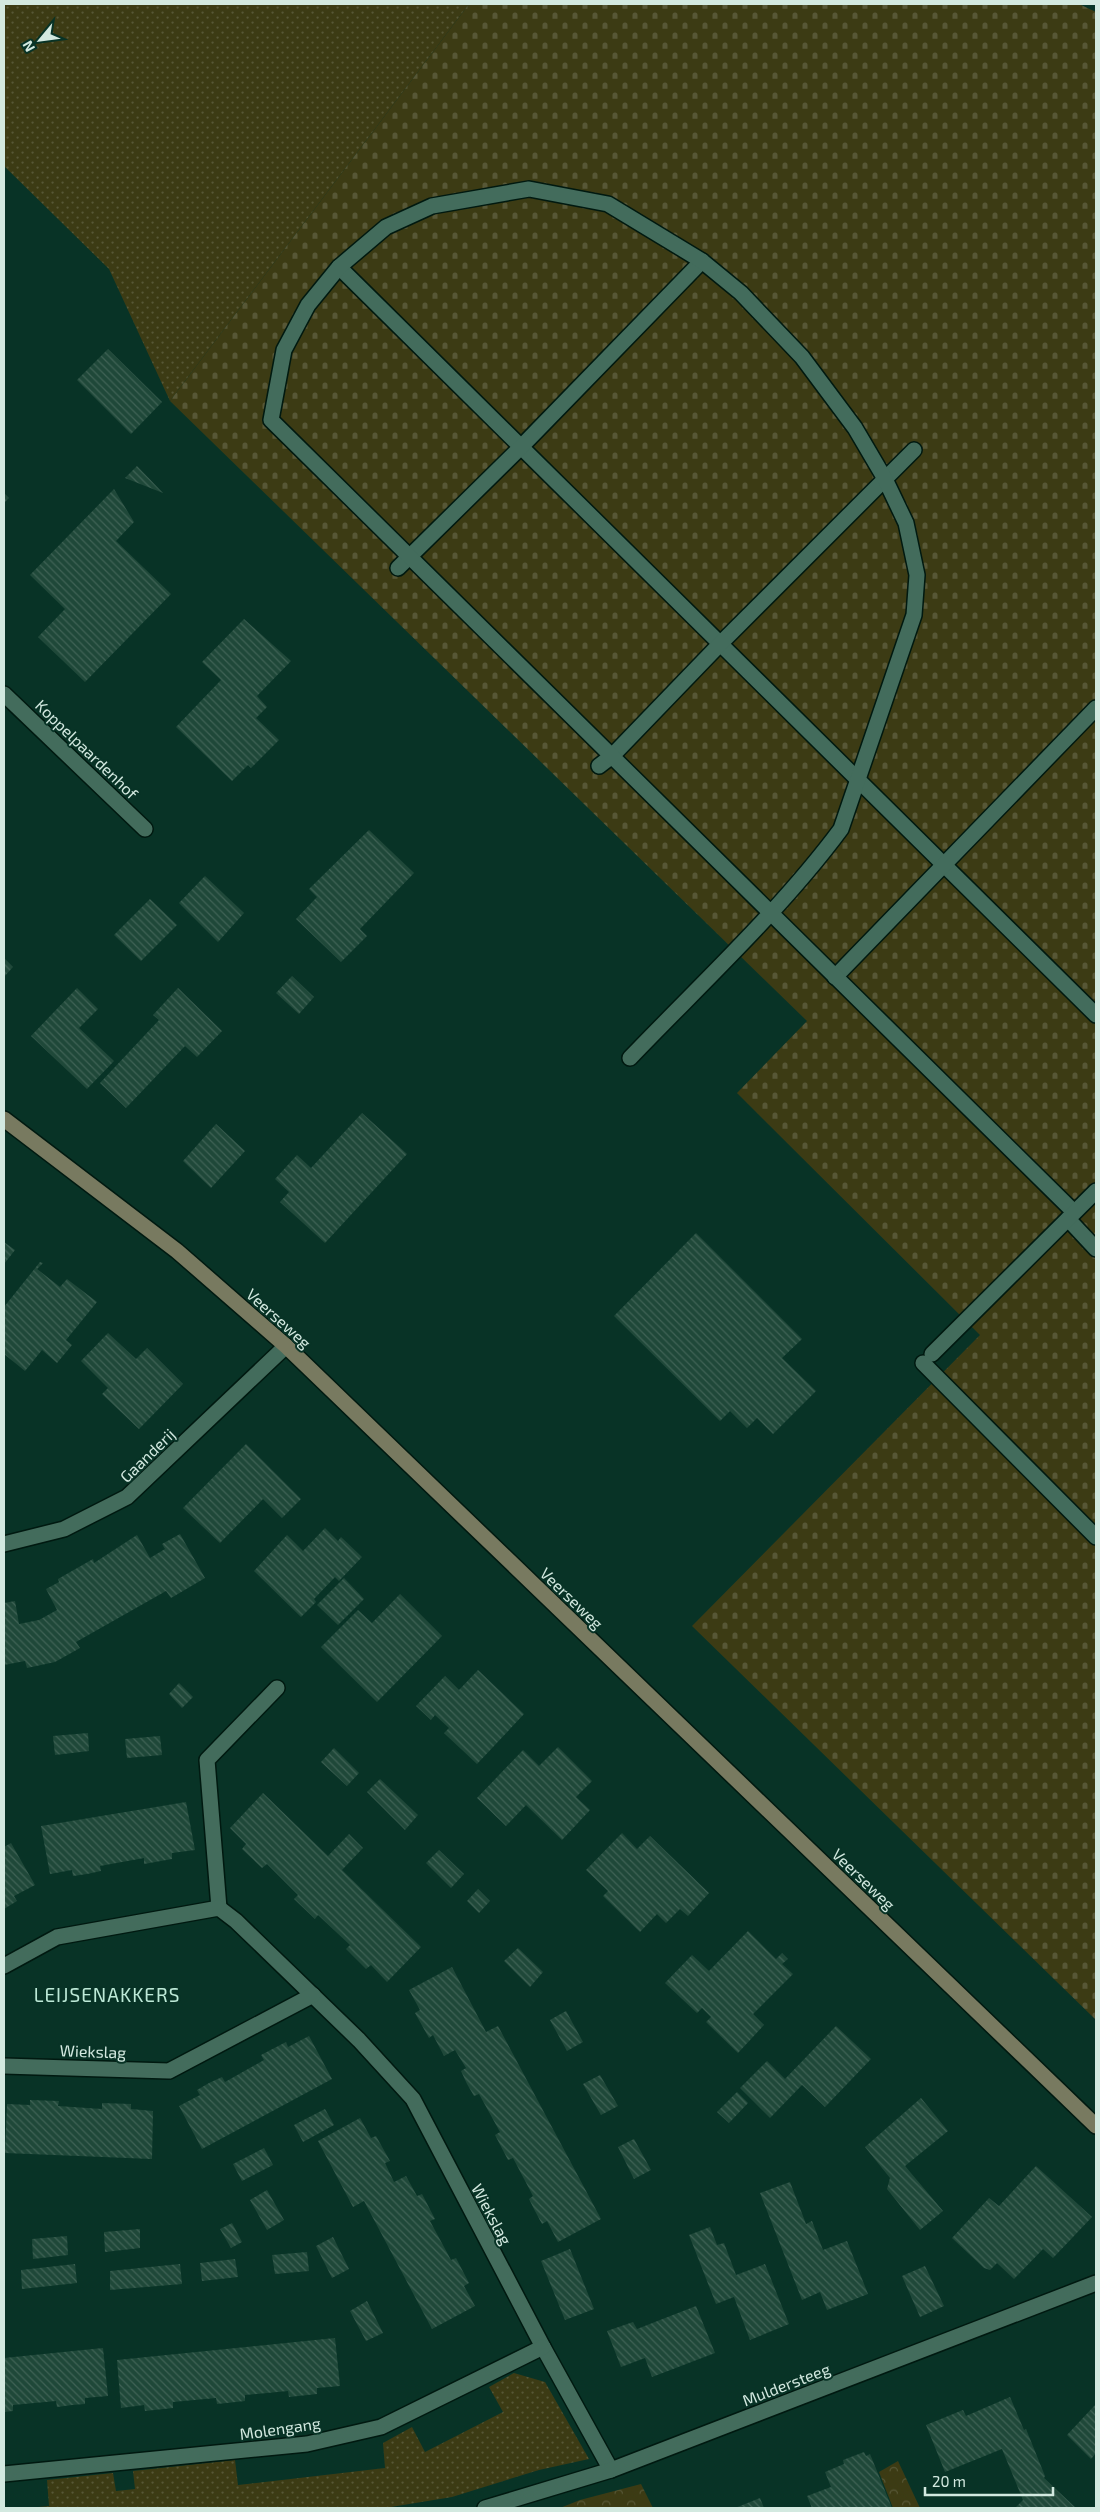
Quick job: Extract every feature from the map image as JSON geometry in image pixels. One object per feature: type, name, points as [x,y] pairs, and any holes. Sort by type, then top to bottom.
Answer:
[{"type":"street","points":[[630,1058],[770,912],[823,853],[841,829],[914,615],[918,575],[906,523],[885,479],[855,428],[802,357],[741,293],[702,261],[608,204],[529,189],[432,206],[386,227],[339,267],[308,305],[284,350],[271,420],[409,557],[612,756],[770,912],[836,977],[1071,1216],[1096,1249]]},
{"type":"street","points":[[398,568],[521,447],[702,261]]},
{"type":"street","points":[[339,267],[1096,1014]]},
{"type":"street","points":[[599,766],[612,756],[720,644],[914,450]]},
{"type":"street","name":"Koppelpaardenhof","points":[[4,694],[145,830]]},
{"type":"street","points":[[836,977],[1096,708]]},
{"type":"street","name":"Veerseweg","points":[[4,1118],[177,1251],[286,1346],[1096,2126]]},
{"type":"street","points":[[1096,1191],[927,1359],[1096,1537]]},
{"type":"street","name":"Gaanderij","points":[[4,1544],[64,1529],[127,1497],[286,1346]]},
{"type":"street","points":[[4,1966],[57,1937],[219,1908],[207,1760],[276,1688]]},
{"type":"street","name":"Wiekslag","points":[[219,1908],[236,1921],[359,2040],[413,2099],[542,2347],[611,2470]]},
{"type":"street","name":"Wiekslag","points":[[4,2066],[169,2070],[313,1996]]},
{"type":"street","name":"Muldersteeg","points":[[485,2508],[611,2470],[1096,2283]]},
{"type":"street","name":"Molengang","points":[[4,2474],[307,2444],[381,2427],[542,2347]]},
{"type":"green space","points":[[4,4],[469,4],[170,401],[109,269],[4,166]]},
{"type":"green space","points":[[469,4],[1079,4],[1096,12],[1096,2020],[692,1626],[980,1335],[737,1093],[807,1021],[170,401]]},
{"type":"green space","points":[[514,2373],[545,2382],[589,2459],[539,2470],[452,2497],[385,2508],[28,2508],[49,2506],[47,2480],[113,2473],[116,2491],[135,2489],[133,2471],[235,2460],[238,2485],[385,2468],[383,2443],[412,2427],[425,2452],[503,2412],[489,2387]]},
{"type":"green space","points":[[898,2461],[920,2508],[893,2508],[879,2472]]},
{"type":"green space","points":[[641,2484],[653,2508],[560,2508],[580,2500]]},
{"type":"building","points":[[108,349],[162,402],[131,434],[77,380]]},
{"type":"building","points":[[137,466],[163,493],[125,478]]},
{"type":"building","points":[[114,489],[134,522],[116,541],[171,594],[85,682],[38,637],[65,609],[30,575]]},
{"type":"building","points":[[4,493],[9,498],[4,503]]},
{"type":"building","points":[[244,619],[291,661],[257,696],[267,707],[256,718],[279,740],[251,768],[248,765],[232,781],[176,727],[221,680],[202,662]]},
{"type":"building","points":[[369,830],[414,873],[360,929],[367,936],[341,962],[296,919],[317,897],[309,889]]},
{"type":"building","points":[[205,876],[244,913],[218,942],[179,903]]},
{"type":"building","points":[[150,899],[177,925],[141,961],[114,935]]},
{"type":"building","points":[[4,958],[13,967],[4,977]]},
{"type":"building","points":[[292,976],[314,997],[299,1014],[276,993]]},
{"type":"building","points":[[77,988],[98,1009],[79,1028],[114,1061],[87,1089],[31,1036]]},
{"type":"building","points":[[178,988],[222,1031],[197,1057],[185,1046],[126,1108],[100,1083],[159,1020],[153,1015]]},
{"type":"building","points":[[362,1113],[407,1154],[325,1243],[280,1202],[289,1192],[275,1179],[297,1155],[311,1168]]},
{"type":"building","points":[[216,1124],[245,1151],[211,1188],[183,1161]]},
{"type":"building","points":[[696,1233],[802,1339],[782,1358],[816,1391],[773,1434],[757,1418],[747,1428],[730,1411],[720,1421],[614,1316]]},
{"type":"building","points":[[4,1242],[15,1250],[4,1264]]},
{"type":"building","points":[[40,1262],[43,1263],[37,1269],[60,1287],[67,1279],[97,1302],[66,1340],[72,1345],[57,1363],[42,1350],[25,1371],[4,1354],[4,1307]]},
{"type":"building","points":[[108,1333],[136,1359],[147,1348],[183,1384],[139,1429],[102,1394],[108,1388],[81,1361]]},
{"type":"building","points":[[246,1444],[301,1499],[282,1518],[263,1499],[220,1543],[183,1508]]},
{"type":"building","points":[[325,1528],[338,1541],[341,1537],[362,1557],[339,1581],[335,1577],[314,1599],[316,1602],[301,1617],[254,1571],[287,1535],[303,1551]]},
{"type":"building","points":[[180,1534],[205,1578],[171,1598],[166,1591],[76,1642],[80,1648],[55,1662],[27,1668],[25,1661],[4,1665],[4,1603],[15,1601],[19,1624],[39,1620],[57,1610],[46,1589],[59,1582],[58,1579],[93,1559],[94,1563],[137,1535],[150,1558],[165,1549],[162,1544]]},
{"type":"building","points":[[344,1578],[364,1599],[338,1625],[317,1605]]},
{"type":"building","points":[[400,1594],[442,1636],[377,1702],[321,1647],[358,1610],[372,1623]]},
{"type":"building","points":[[478,1670],[524,1714],[477,1764],[444,1733],[449,1728],[435,1715],[431,1720],[416,1706],[445,1676],[459,1690]]},
{"type":"building","points":[[179,1683],[193,1697],[182,1708],[169,1694]]},
{"type":"building","points":[[88,1733],[89,1751],[55,1755],[53,1736]]},
{"type":"building","points":[[160,1736],[162,1755],[127,1758],[125,1739]]},
{"type":"building","points":[[558,1747],[592,1781],[576,1797],[590,1810],[562,1840],[526,1805],[506,1826],[477,1798],[523,1750],[539,1766]]},
{"type":"building","points":[[334,1748],[359,1773],[347,1786],[321,1762]]},
{"type":"building","points":[[380,1779],[418,1815],[405,1830],[367,1792]]},
{"type":"building","points":[[263,1793],[328,1856],[349,1834],[363,1848],[342,1870],[421,1947],[387,1982],[371,1965],[366,1969],[346,1949],[350,1945],[318,1915],[315,1919],[294,1899],[298,1895],[267,1864],[262,1868],[242,1849],[246,1844],[230,1828]]},
{"type":"building","points":[[186,1802],[195,1850],[172,1853],[172,1859],[144,1864],[144,1858],[100,1866],[101,1871],[87,1874],[73,1876],[72,1870],[50,1874],[41,1826]]},
{"type":"building","points":[[622,1833],[637,1849],[650,1836],[709,1893],[688,1916],[680,1909],[666,1923],[657,1914],[640,1932],[603,1896],[608,1891],[586,1870]]},
{"type":"building","points":[[11,1843],[35,1885],[14,1896],[17,1901],[4,1909],[4,1847]]},
{"type":"building","points":[[439,1850],[464,1874],[451,1888],[426,1863]]},
{"type":"building","points":[[478,1889],[490,1901],[479,1913],[467,1901]]},
{"type":"building","points":[[748,1931],[776,1959],[782,1953],[788,1959],[782,1964],[793,1974],[753,2014],[764,2025],[738,2053],[706,2022],[711,2017],[702,2008],[697,2013],[665,1983],[692,1955],[709,1971]]},
{"type":"building","points":[[518,1948],[543,1972],[530,1987],[504,1961]]},
{"type":"building","points":[[452,1967],[486,2032],[498,2026],[601,2219],[558,2242],[547,2221],[542,2224],[535,2211],[529,2199],[533,2196],[513,2158],[508,2160],[495,2135],[500,2132],[479,2094],[474,2096],[467,2084],[461,2071],[466,2068],[455,2050],[444,2056],[433,2035],[429,2038],[415,2013],[420,2010],[409,1990]]},
{"type":"building","points":[[566,2011],[583,2042],[567,2051],[550,2020]]},
{"type":"building","points":[[836,2026],[871,2059],[825,2107],[802,2085],[770,2118],[740,2088],[767,2061],[785,2079]]},
{"type":"building","points":[[309,2036],[332,2079],[202,2149],[179,2106],[200,2095],[197,2090],[209,2083],[222,2077],[225,2082],[264,2060],[261,2055],[286,2042],[288,2047]]},
{"type":"building","points":[[600,2075],[618,2106],[601,2115],[583,2084]]},
{"type":"building","points":[[737,2092],[748,2103],[729,2123],[717,2112]]},
{"type":"building","points":[[921,2098],[948,2131],[905,2166],[943,2211],[920,2230],[887,2189],[890,2178],[865,2147]]},
{"type":"building","points":[[30,2100],[59,2101],[58,2106],[102,2109],[102,2103],[131,2104],[131,2109],[153,2111],[152,2159],[5,2153],[7,2104],[30,2105]]},
{"type":"building","points":[[325,2109],[334,2125],[303,2142],[294,2125]]},
{"type":"building","points":[[360,2118],[371,2138],[376,2136],[390,2161],[385,2163],[394,2182],[406,2176],[417,2196],[422,2194],[435,2219],[430,2221],[451,2260],[456,2258],[469,2283],[464,2286],[475,2306],[432,2329],[364,2201],[353,2207],[318,2141]]},
{"type":"building","points":[[634,2139],[651,2170],[634,2179],[618,2147]]},
{"type":"building","points":[[264,2148],[273,2165],[242,2181],[233,2164]]},
{"type":"building","points":[[1036,2166],[1092,2217],[1053,2258],[1043,2249],[1014,2279],[997,2263],[990,2270],[984,2268],[952,2238],[989,2198],[999,2206]]},
{"type":"building","points":[[790,2182],[806,2224],[812,2221],[823,2250],[847,2241],[868,2294],[827,2310],[820,2292],[802,2300],[760,2193]]},
{"type":"building","points":[[267,2190],[284,2220],[267,2230],[250,2200]]},
{"type":"building","points":[[232,2223],[242,2242],[231,2248],[220,2229]]},
{"type":"building","points":[[710,2227],[717,2245],[724,2243],[736,2275],[765,2264],[789,2324],[750,2340],[734,2297],[716,2304],[689,2235]]},
{"type":"building","points":[[140,2229],[140,2248],[105,2252],[104,2232]]},
{"type":"building","points":[[67,2236],[68,2255],[33,2259],[32,2239]]},
{"type":"building","points":[[333,2237],[349,2269],[332,2278],[316,2246]]},
{"type":"building","points":[[570,2249],[594,2309],[565,2320],[541,2261]]},
{"type":"building","points":[[307,2252],[309,2271],[275,2274],[272,2255]]},
{"type":"building","points":[[235,2259],[238,2277],[202,2281],[200,2263]]},
{"type":"building","points":[[75,2264],[77,2283],[22,2289],[21,2270]]},
{"type":"building","points":[[180,2264],[182,2284],[110,2290],[110,2271]]},
{"type":"building","points":[[925,2266],[944,2306],[920,2317],[902,2276]]},
{"type":"building","points":[[367,2301],[383,2333],[366,2341],[350,2311]]},
{"type":"building","points":[[696,2306],[715,2353],[652,2377],[645,2358],[621,2367],[607,2331],[633,2322],[637,2329]]},
{"type":"building","points":[[335,2338],[340,2386],[317,2388],[317,2394],[289,2397],[288,2391],[245,2395],[245,2401],[217,2404],[216,2398],[173,2402],[173,2408],[145,2411],[144,2405],[121,2408],[117,2360]]},
{"type":"building","points":[[103,2348],[108,2396],[85,2398],[85,2404],[57,2407],[56,2401],[13,2405],[13,2411],[4,2412],[4,2358]]},
{"type":"building","points":[[1010,2397],[1024,2430],[1026,2429],[1045,2476],[1044,2478],[1076,2508],[1015,2508],[1023,2500],[1002,2449],[945,2472],[926,2425],[963,2410],[966,2416]]},
{"type":"building","points":[[1096,2404],[1096,2453],[1091,2459],[1067,2435]]},
{"type":"building","points":[[864,2452],[866,2456],[870,2454],[892,2508],[812,2508],[807,2496],[831,2487],[825,2472],[844,2464],[843,2460]]},
{"type":"building","points":[[760,2498],[764,2508],[735,2508]]},
{"type":"district","name":"LEIJSENAKKERS","points":[[107,1994]]}]
